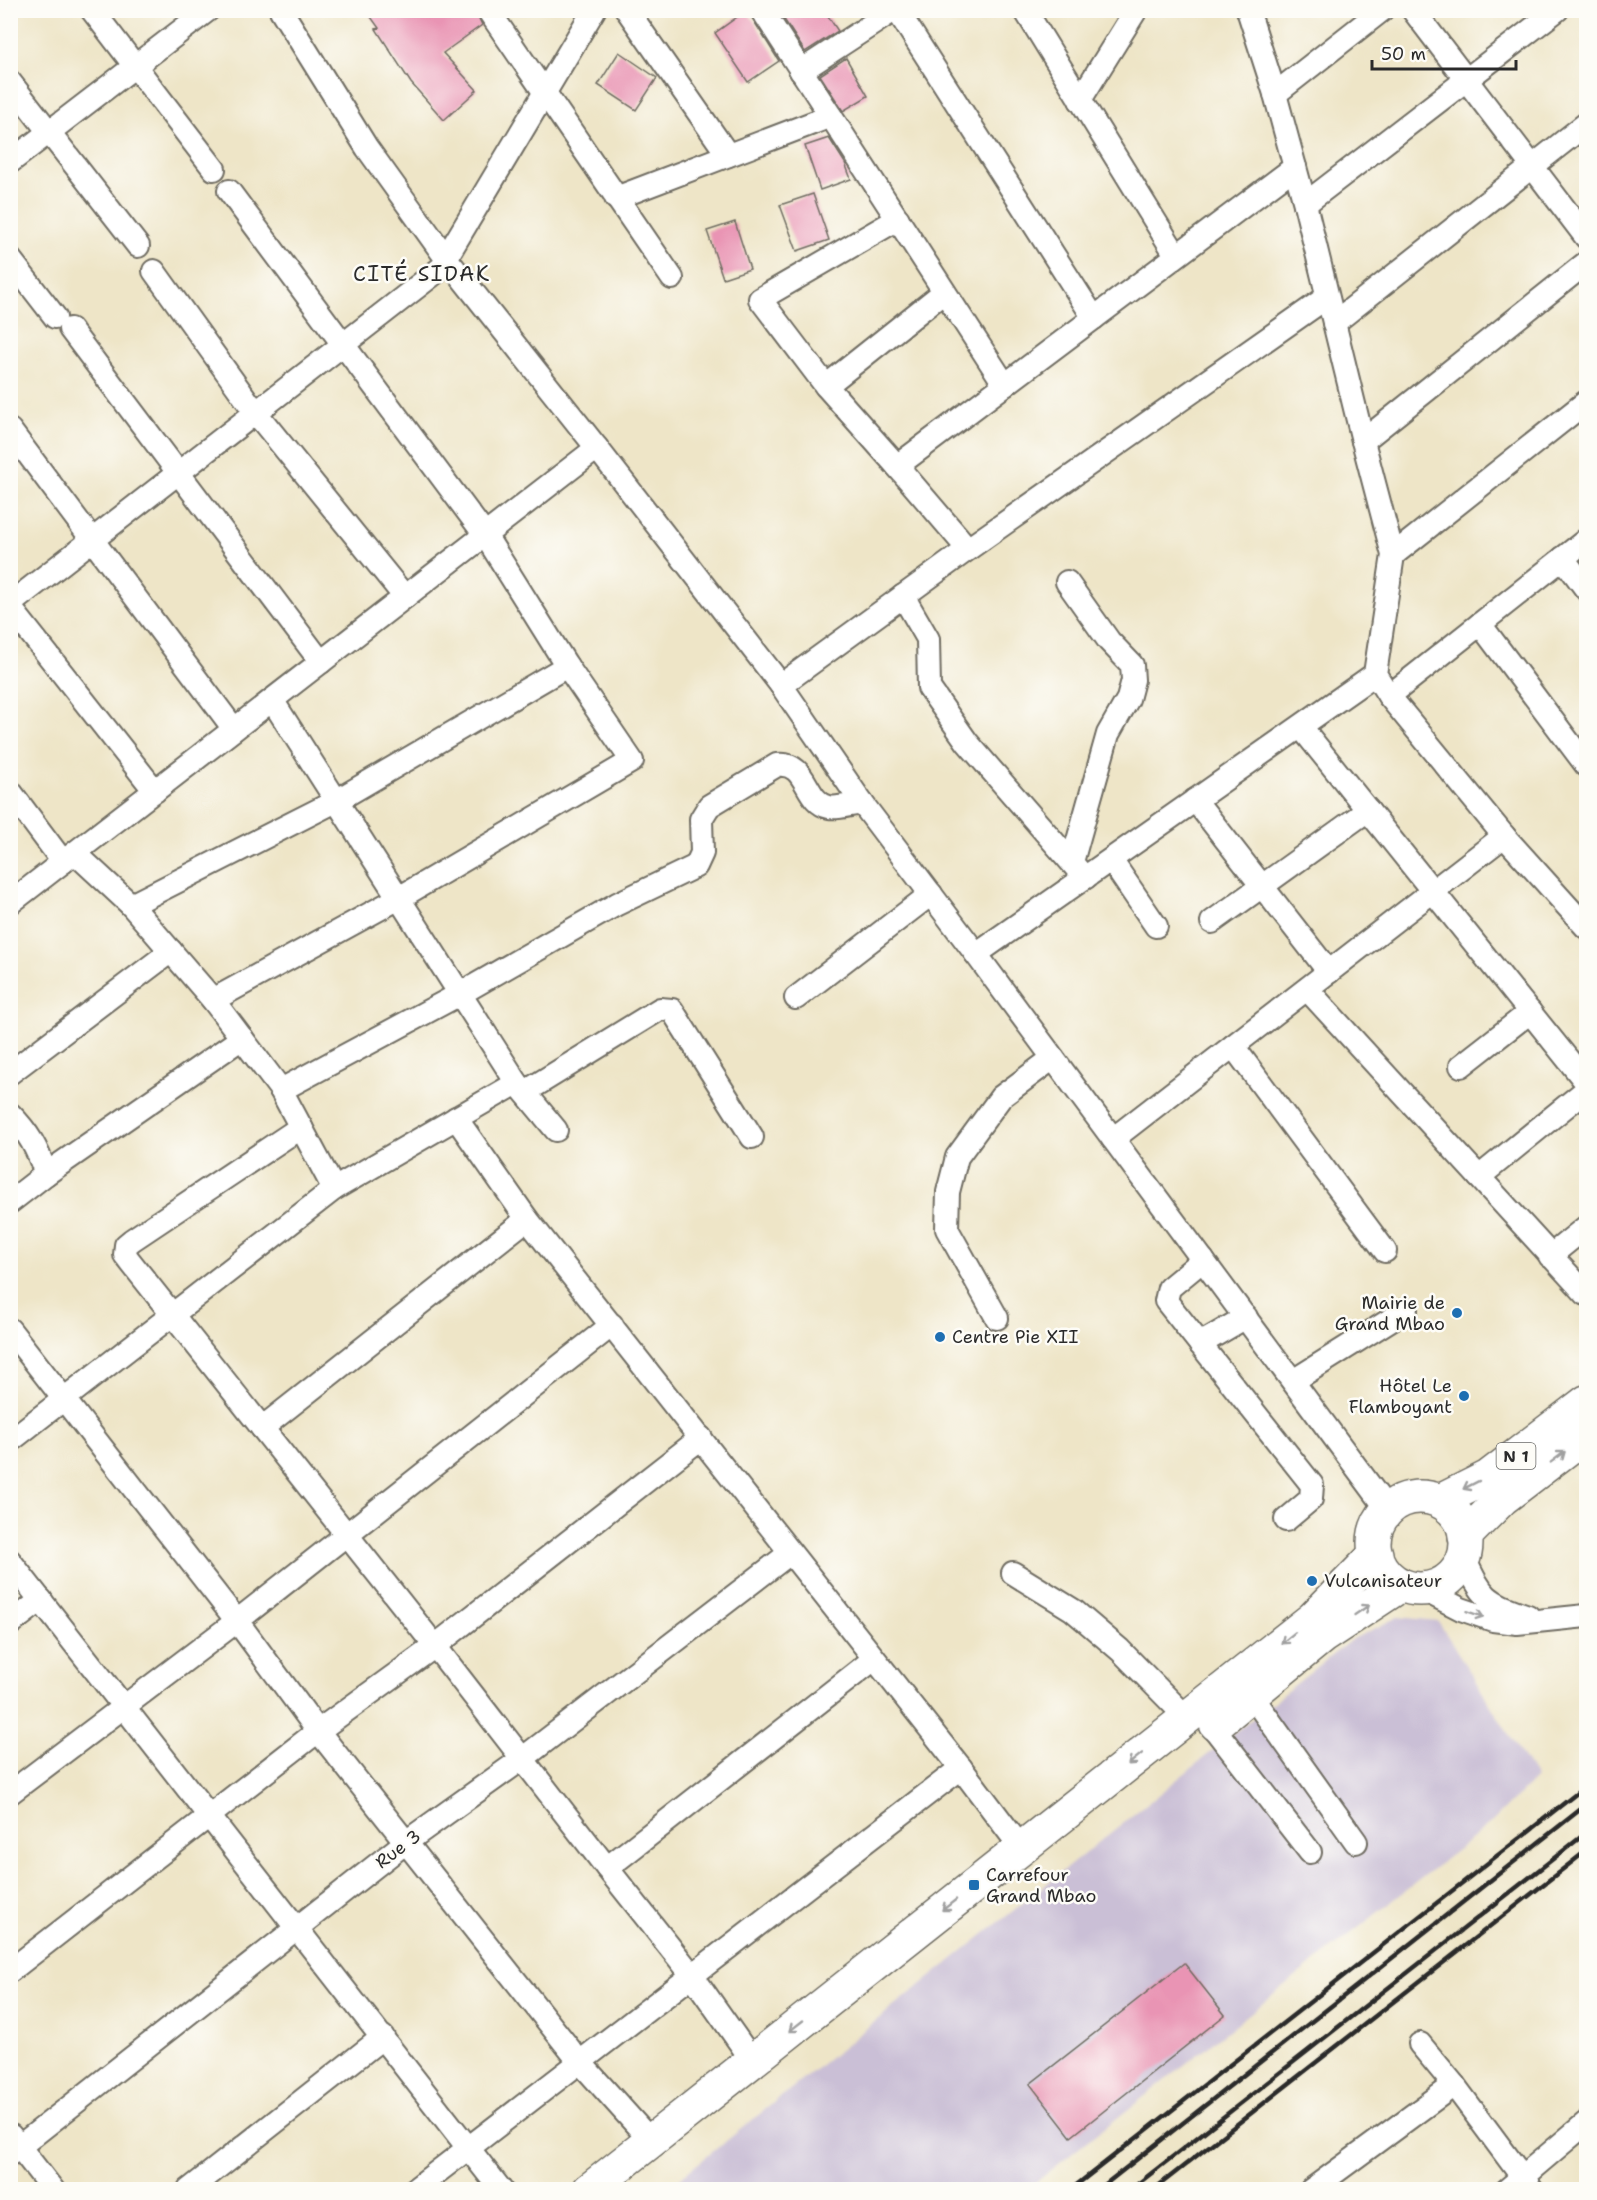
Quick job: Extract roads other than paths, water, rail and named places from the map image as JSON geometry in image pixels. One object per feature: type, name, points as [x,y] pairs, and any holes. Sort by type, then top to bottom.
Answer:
[{"type":"highway","name":"N 1","points":[[1440,1502],[1488,1476],[1587,1402]]},
{"type":"highway","name":"N 1","points":[[589,2190],[974,1885],[1200,1722],[1252,1695],[1322,1637],[1412,1587],[1433,1587],[1447,1580],[1459,1568],[1464,1546],[1502,1499],[1587,1435]]},
{"type":"highway","points":[[1412,1587],[1384,1571],[1376,1554],[1377,1529],[1388,1510],[1397,1504],[1418,1497],[1440,1502],[1457,1515],[1464,1546]]},
{"type":"highway","name":"N 1","points":[[621,2190],[1200,1722],[1313,1618],[1376,1554]]},
{"type":"street","points":[[92,10],[214,169]]},
{"type":"street","points":[[10,162],[208,10]]},
{"type":"street","points":[[281,10],[367,148],[448,260],[781,685],[862,803],[1388,1510]]},
{"type":"street","points":[[488,10],[672,278]]},
{"type":"street","points":[[155,791],[10,606],[344,345],[448,260],[594,10]]},
{"type":"street","points":[[627,10],[728,155]]},
{"type":"street","points":[[762,10],[1005,385]]},
{"type":"street","points":[[801,71],[896,10],[1094,318]]},
{"type":"street","points":[[1025,10],[1176,255]]},
{"type":"street","points":[[1080,100],[1136,10]]},
{"type":"street","points":[[1248,10],[1275,94],[1305,204],[1393,555],[1375,674],[1389,696],[1504,836],[1586,924]]},
{"type":"street","points":[[1275,94],[1382,10]]},
{"type":"street","points":[[1413,10],[1587,237]]},
{"type":"street","points":[[1305,204],[1557,10]]},
{"type":"street","points":[[10,82],[138,246]]},
{"type":"street","points":[[616,198],[831,116]]},
{"type":"street","points":[[1334,323],[1587,124]]},
{"type":"street","points":[[897,466],[1295,167]]},
{"type":"street","points":[[213,1000],[399,898],[632,761],[567,666],[485,535],[230,191]]},
{"type":"street","points":[[898,219],[760,298],[826,386],[968,549]]},
{"type":"street","points":[[10,259],[178,473],[321,662]]},
{"type":"street","points":[[1363,441],[1587,263]]},
{"type":"street","points":[[154,271],[256,413],[405,597]]},
{"type":"street","points":[[826,386],[944,291]]},
{"type":"street","points":[[781,685],[968,549],[1327,297]]},
{"type":"street","points":[[1393,555],[1587,402]]},
{"type":"street","points":[[10,430],[234,729]]},
{"type":"street","points":[[10,903],[597,448]]},
{"type":"street","points":[[1389,696],[1587,540]]},
{"type":"street","points":[[1563,558],[1587,589]]},
{"type":"street","points":[[1067,582],[1109,641],[1132,665],[1133,680],[1128,699],[1108,734],[1078,870]]},
{"type":"street","points":[[903,596],[928,639],[929,688],[967,742],[1078,870]]},
{"type":"street","points":[[1480,624],[1587,765]]},
{"type":"street","points":[[131,905],[336,801],[567,666]]},
{"type":"street","points":[[976,954],[1078,870],[1111,860],[1375,674]]},
{"type":"street","points":[[272,700],[521,1087],[556,1130]]},
{"type":"street","points":[[1301,726],[1587,1082]]},
{"type":"street","points":[[281,1090],[460,994],[617,904],[696,866],[702,853],[701,819],[709,806],[777,765],[786,764],[796,769],[819,804],[831,808],[862,803]]},
{"type":"street","points":[[10,791],[69,858],[131,905],[213,1000],[281,1090],[334,1189]]},
{"type":"street","points":[[1196,800],[1329,972]]},
{"type":"street","points":[[1212,922],[1368,810]]},
{"type":"street","points":[[1113,1139],[1504,836]]},
{"type":"street","points":[[1111,860],[1156,926]]},
{"type":"street","points":[[796,998],[931,894]]},
{"type":"street","points":[[10,1073],[171,951]]},
{"type":"street","points":[[1307,989],[1587,1294]]},
{"type":"street","points":[[10,1441],[334,1189],[456,1118],[521,1087],[660,1009],[672,1010],[752,1137]]},
{"type":"street","points":[[1461,1066],[1530,1012]]},
{"type":"street","points":[[10,1202],[46,1174],[242,1038]]},
{"type":"street","points":[[1233,1047],[1385,1251]]},
{"type":"street","points":[[997,1318],[947,1228],[948,1192],[957,1157],[1001,1097],[1053,1058]]},
{"type":"street","points":[[1479,1177],[1587,1090]]},
{"type":"street","points":[[10,1114],[27,1131],[46,1174]]},
{"type":"street","points":[[456,1118],[527,1219],[961,1768],[1022,1849]]},
{"type":"street","points":[[301,1127],[126,1245],[125,1255],[435,1646],[606,1868],[692,1974],[753,2060]]},
{"type":"street","points":[[262,1428],[527,1219]]},
{"type":"street","points":[[1550,1256],[1587,1227]]},
{"type":"street","points":[[1203,1260],[1169,1288],[1166,1301],[1312,1485],[1311,1499],[1286,1520]]},
{"type":"street","points":[[1293,1381],[1406,1310]]},
{"type":"street","points":[[1200,1344],[1246,1317]]},
{"type":"street","points":[[10,1792],[237,1621],[612,1325]]},
{"type":"street","points":[[10,1330],[237,1621],[318,1731],[579,2061],[651,2141]]},
{"type":"street","points":[[10,1971],[318,1731],[435,1646],[700,1438]]},
{"type":"street","points":[[1464,1546],[1478,1588],[1491,1601],[1541,1620]]},
{"type":"street","name":"Rue 3","points":[[14,2145],[406,1842],[522,1759],[790,1552]]},
{"type":"street","points":[[10,1561],[501,2190]]},
{"type":"street","points":[[1013,1574],[1073,1610],[1200,1722],[1310,1852]]},
{"type":"street","points":[[1412,1587],[1461,1609],[1493,1620],[1518,1623],[1586,1617]]},
{"type":"street","points":[[10,1624],[41,1600]]},
{"type":"street","points":[[606,1868],[874,1659]]},
{"type":"street","points":[[1252,1695],[1356,1842]]},
{"type":"street","points":[[414,2190],[961,1768]]},
{"type":"street","points":[[189,2190],[383,2037]]},
{"type":"street","points":[[1420,2044],[1454,2085],[1520,2186],[1587,2123]]},
{"type":"street","points":[[1311,2190],[1454,2085]]},
{"type":"street","points":[[14,2145],[53,2190]]},
{"type":"railway","points":[[1070,2190],[1586,1786]]},
{"type":"railway","points":[[1098,2190],[1586,1805]]},
{"type":"railway","points":[[1130,2190],[1586,1833]]},
{"type":"railway","points":[[1153,2190],[1586,1851]]},
{"type":"place","name":"Mairie de Grand Mbao","points":[[1457,1313]]},
{"type":"place","name":"Centre Pie XII","points":[[940,1337]]},
{"type":"place","name":"Hôtel Le Flamboyant","points":[[1464,1396]]},
{"type":"place","name":"Vulcanisateur","points":[[1312,1581]]},
{"type":"place","name":"Carrefour Grand Mbao","points":[[974,1885]]},
{"type":"district","name":"CITÉ SIDAK","points":[[422,274]]}]
